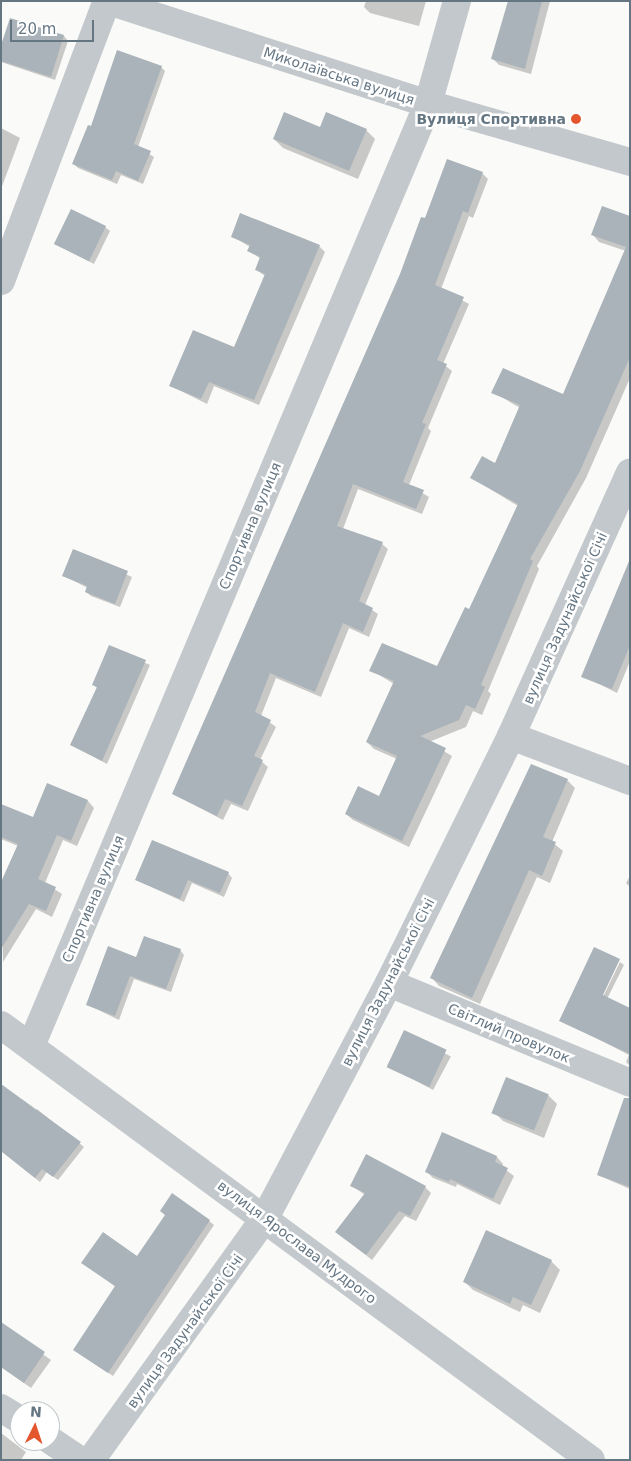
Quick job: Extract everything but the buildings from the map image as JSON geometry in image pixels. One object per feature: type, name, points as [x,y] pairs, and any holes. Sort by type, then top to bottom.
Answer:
[{"type":"street","name":"Миколаївська вулиця","points":[[108,1],[428,104],[630,162]]},
{"type":"street","points":[[1,282],[108,1]]},
{"type":"street","name":"Спортивна вулиця","points":[[31,1046],[428,104],[457,1]]},
{"type":"street","name":"вулиця Задунайської Січі","points":[[91,1460],[265,1218],[389,983],[511,736],[628,482]]},
{"type":"street","points":[[511,736],[630,781]]},
{"type":"street","name":"Світлий провулок","points":[[389,983],[630,1083]]},
{"type":"street","name":"вулиця Ярослава Мудрого","points":[[1,1025],[591,1460]]},
{"type":"street","points":[[60,1447],[80,1460]]},
{"type":"place","name":"Вулиця Спортивна","points":[[576,119]]}]
